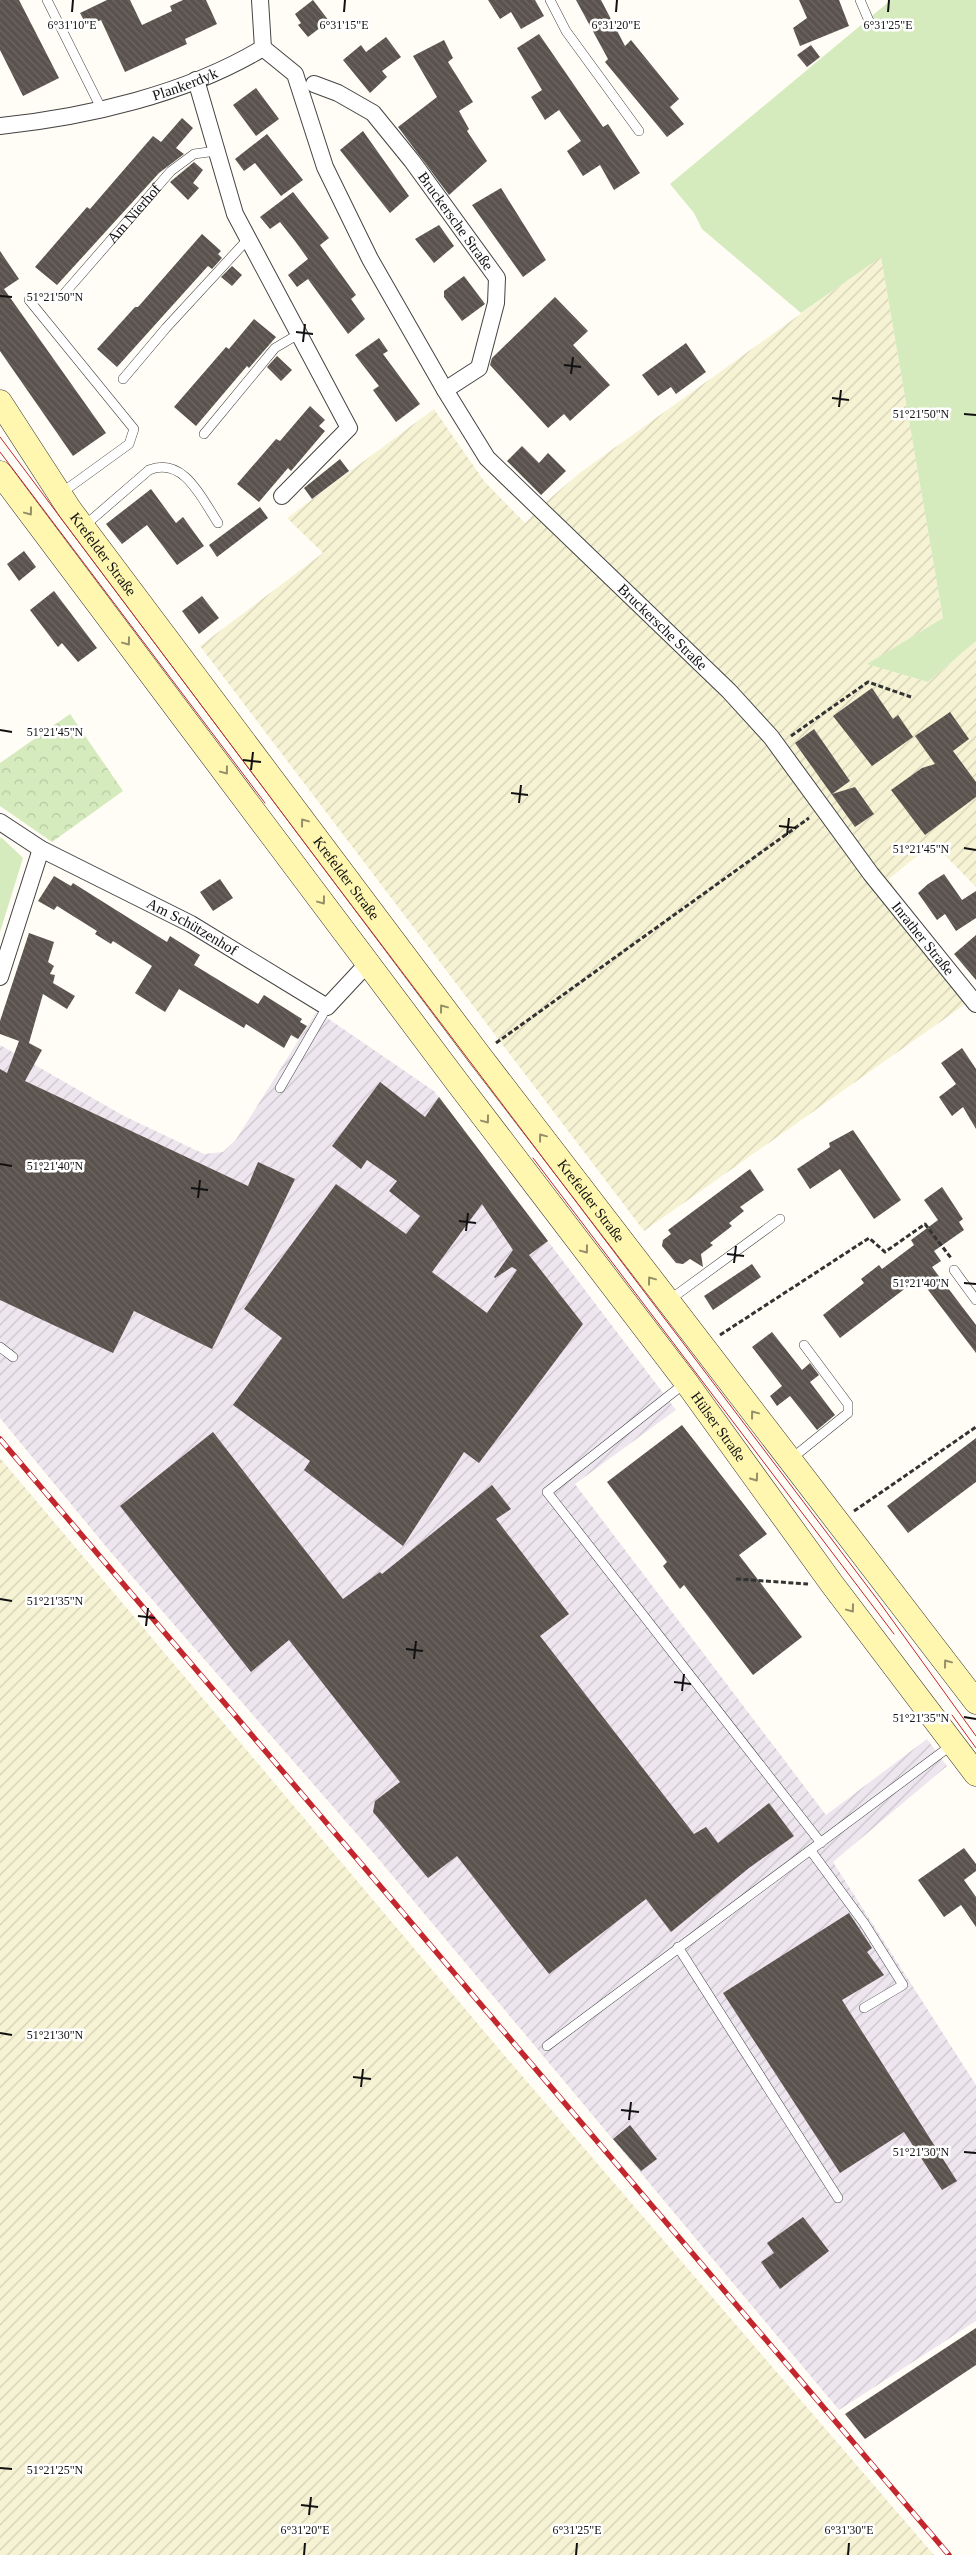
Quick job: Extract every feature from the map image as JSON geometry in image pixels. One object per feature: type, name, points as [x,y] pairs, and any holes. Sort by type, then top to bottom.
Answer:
[{"type":"street","points":[[260,0],[263,48]]},
{"type":"street","name":"Plankerdyk","points":[[0,126],[48,121],[160,93],[196,80],[263,48]]},
{"type":"street","name":"Bruckersche Straße","points":[[263,48],[303,79],[338,93],[373,113],[412,161],[496,278],[496,303],[479,368],[445,390]]},
{"type":"street","name":"Bruckersche Straße","points":[[303,79],[326,167],[370,259],[445,390],[487,458],[729,691],[776,746],[871,874]]},
{"type":"street","points":[[196,80],[235,214],[297,335],[349,428],[282,496]]},
{"type":"street","name":"Krefelder Straße","points":[[0,402],[83,527],[479,1055],[702,1346]]},
{"type":"street","points":[[0,473],[368,963],[326,1007]]},
{"type":"street","name":"Am Schützenhof","points":[[0,822],[41,849],[191,924],[326,1007]]},
{"type":"street","points":[[0,977],[41,849]]},
{"type":"street","name":"Inrather Straße","points":[[871,874],[976,1004]]},
{"type":"street","name":"Hülser Straße","points":[[368,963],[686,1382],[832,1584],[953,1744],[974,1767]]},
{"type":"street","points":[[702,1346],[976,1702]]},
{"type":"lane","points":[[47,0],[101,108]]},
{"type":"lane","points":[[550,0],[566,31],[639,131]]},
{"type":"lane","points":[[860,0],[869,21]]},
{"type":"lane","name":"Am Nierhof","points":[[62,295],[172,171],[194,154],[216,152]]},
{"type":"lane","points":[[123,380],[166,328],[248,239]]},
{"type":"lane","points":[[29,300],[134,429],[129,444],[60,494]]},
{"type":"lane","points":[[204,434],[275,348],[297,335]]},
{"type":"lane","points":[[83,527],[149,470],[159,466],[171,466],[188,479],[218,523]]},
{"type":"lane","points":[[280,1088],[326,1007]]},
{"type":"lane","points":[[667,1301],[780,1219]]},
{"type":"lane","points":[[954,1270],[976,1300]]},
{"type":"lane","points":[[789,1460],[848,1413],[848,1404],[804,1345]]},
{"type":"lane","points":[[0,1347],[13,1357]]},
{"type":"lane","points":[[686,1382],[547,1492],[821,1843]]},
{"type":"lane","points":[[547,2046],[678,1947],[812,1851],[953,1744]]},
{"type":"lane","points":[[812,1851],[864,1922],[903,1985],[864,2008]]},
{"type":"lane","points":[[678,1947],[838,2198]]},
{"type":"path","points":[[776,746],[868,682],[911,697]]},
{"type":"path","points":[[479,1055],[822,808]]},
{"type":"path","points":[[702,1346],[869,1238],[885,1252],[925,1224],[950,1256],[954,1270]]},
{"type":"path","points":[[836,1522],[976,1427]]},
{"type":"path","points":[[736,1579],[804,1584]]},
{"type":"shaded area","points":[[881,256],[943,618],[868,664],[928,682],[976,641],[976,887],[933,843],[889,879],[967,1003],[644,1231],[200,646],[323,553],[287,518],[434,409],[484,481],[525,523],[581,472]]},
{"type":"shaded area","points":[[317,1011],[434,1091],[676,1410],[575,1484],[826,1815],[927,1739],[947,1766],[833,1862],[976,2085],[976,2321],[839,2410],[376,1856],[108,1549],[0,1418],[0,1045],[124,1116],[204,1154],[223,1152],[235,1141]]},
{"type":"shaded area","points":[[0,1458],[499,2049],[934,2555],[0,2555]]},
{"type":"green space","points":[[891,0],[976,0],[976,641],[928,682],[867,664],[943,618],[881,257],[801,313],[702,229],[694,213],[670,184]]},
{"type":"green space","points":[[70,714],[123,791],[52,842],[0,806],[0,763]]},
{"type":"green space","points":[[1,837],[23,858],[0,932],[0,839]]},
{"type":"building","points":[[0,0],[19,0],[59,78],[23,96],[0,50]]},
{"type":"building","points":[[107,0],[130,0],[142,25],[172,11],[170,6],[183,0],[206,0],[217,24],[185,39],[187,44],[125,72],[101,20],[87,26],[80,13]]},
{"type":"building","points":[[313,0],[329,21],[308,37],[298,25],[301,23],[295,14]]},
{"type":"building","points":[[488,0],[535,0],[544,16],[521,29],[511,12],[500,19]]},
{"type":"building","points":[[576,0],[601,0],[625,46],[631,40],[679,99],[670,107],[684,124],[667,137],[605,62],[608,59]]},
{"type":"building","points":[[799,0],[839,0],[849,26],[800,46],[793,28],[807,18]]},
{"type":"building","points":[[539,34],[603,127],[608,124],[640,173],[614,190],[600,165],[583,176],[567,151],[581,141],[559,110],[545,120],[531,97],[542,90],[517,48]]},
{"type":"building","points":[[386,37],[401,57],[382,71],[387,77],[370,93],[343,60],[361,45],[366,52]]},
{"type":"building","points":[[444,40],[453,58],[448,62],[473,102],[459,111],[469,129],[467,131],[487,161],[449,195],[398,127],[437,97],[413,56]]},
{"type":"building","points":[[811,45],[820,57],[807,67],[797,55]]},
{"type":"building","points":[[256,88],[279,119],[256,136],[233,105]]},
{"type":"building","points":[[182,118],[193,128],[176,148],[184,154],[159,173],[57,285],[35,267],[87,207],[90,209],[153,136],[161,142]]},
{"type":"building","points":[[363,131],[409,196],[390,213],[340,150]]},
{"type":"building","points":[[267,134],[303,180],[281,196],[255,163],[244,171],[235,159]]},
{"type":"building","points":[[194,162],[203,170],[193,183],[199,188],[188,200],[170,182]]},
{"type":"building","points":[[501,188],[546,260],[523,277],[472,205]]},
{"type":"building","points":[[293,192],[329,238],[320,245],[356,295],[351,299],[365,319],[348,334],[308,279],[297,287],[288,275],[308,259],[295,241],[280,222],[270,229],[260,217]]},
{"type":"building","points":[[439,225],[454,246],[434,263],[415,239]]},
{"type":"building","points":[[202,234],[221,251],[218,254],[222,258],[212,269],[208,266],[117,367],[97,349],[135,307],[138,307]]},
{"type":"building","points":[[0,251],[19,279],[4,289],[106,433],[73,456],[0,351]]},
{"type":"building","points":[[232,266],[242,275],[232,286],[221,277]]},
{"type":"building","points":[[464,276],[485,304],[462,321],[444,297],[444,291]]},
{"type":"building","points":[[555,297],[588,331],[573,345],[610,385],[570,421],[564,414],[548,428],[490,365],[492,358]]},
{"type":"building","points":[[254,319],[276,337],[249,368],[247,366],[196,426],[174,407],[226,347],[229,349]]},
{"type":"building","points":[[379,338],[388,351],[383,354],[420,404],[396,422],[373,390],[379,386],[355,355]]},
{"type":"building","points":[[686,343],[706,372],[676,394],[671,387],[658,396],[642,375]]},
{"type":"building","points":[[277,356],[292,370],[281,381],[267,367]]},
{"type":"building","points":[[310,406],[325,420],[319,426],[325,431],[291,471],[288,468],[259,502],[237,484],[276,439],[280,441]]},
{"type":"building","points":[[522,446],[539,463],[548,453],[566,471],[541,495],[507,461]]},
{"type":"building","points":[[340,459],[349,471],[312,499],[304,488]]},
{"type":"building","points":[[151,489],[176,523],[183,517],[204,546],[177,565],[147,525],[122,544],[106,524]]},
{"type":"building","points":[[260,507],[268,518],[217,557],[209,545]]},
{"type":"building","points":[[24,551],[36,567],[19,581],[7,564]]},
{"type":"building","points":[[54,591],[97,648],[78,662],[62,643],[58,647],[30,610]]},
{"type":"building","points":[[202,596],[219,618],[199,634],[182,611]]},
{"type":"building","points":[[872,688],[893,719],[898,715],[913,737],[872,766],[833,716]]},
{"type":"building","points":[[950,712],[969,739],[953,751],[976,782],[976,797],[925,835],[891,790],[922,768],[935,764],[915,736]]},
{"type":"building","points":[[814,729],[850,781],[832,794],[855,787],[874,814],[855,827],[795,743]]},
{"type":"building","points":[[944,874],[962,900],[976,891],[976,918],[956,931],[945,914],[937,920],[918,893]]},
{"type":"building","points":[[54,876],[71,886],[73,883],[167,942],[170,936],[200,955],[194,965],[258,1004],[264,995],[302,1019],[300,1022],[307,1026],[298,1039],[291,1035],[284,1048],[246,1024],[244,1028],[179,989],[165,1012],[135,993],[152,966],[113,941],[111,944],[95,934],[97,931],[57,906],[54,910],[38,901]]},
{"type":"building","points":[[220,879],[233,898],[213,911],[200,892]]},
{"type":"building","points":[[29,933],[54,942],[48,962],[54,966],[50,974],[55,975],[53,983],[75,996],[67,1009],[43,994],[29,1043],[42,1050],[25,1081],[248,1186],[258,1162],[295,1179],[212,1349],[134,1311],[113,1353],[0,1300],[0,1069],[7,1073],[19,1041],[0,1034],[0,1021]]},
{"type":"building","points":[[976,935],[976,980],[954,954]]},
{"type":"building","points":[[962,1048],[976,1069],[976,1129],[963,1107],[952,1116],[939,1097],[956,1084],[941,1063]]},
{"type":"building","points":[[380,1082],[425,1117],[439,1097],[548,1241],[529,1255],[583,1324],[479,1463],[464,1452],[403,1546],[304,1470],[310,1461],[233,1405],[282,1338],[244,1309],[336,1184],[406,1234],[420,1216],[389,1191],[397,1181],[367,1160],[361,1169],[332,1146]],"holes":[[[482,1204],[513,1250],[494,1277],[512,1267],[517,1270],[487,1313],[432,1272]]]},
{"type":"building","points":[[853,1130],[901,1200],[874,1219],[840,1169],[810,1189],[797,1169],[830,1147],[829,1143]]},
{"type":"building","points":[[750,1169],[764,1190],[740,1207],[744,1211],[729,1223],[732,1226],[710,1243],[713,1245],[701,1254],[703,1267],[690,1259],[683,1264],[676,1263],[662,1246],[663,1240],[671,1234],[668,1230]]},
{"type":"building","points":[[942,1187],[963,1219],[959,1222],[964,1230],[934,1251],[941,1261],[932,1267],[976,1325],[976,1353],[919,1278],[840,1338],[823,1315],[864,1283],[861,1279],[879,1265],[882,1269],[914,1245],[911,1240],[938,1220],[924,1200]]},
{"type":"building","points":[[752,1264],[761,1277],[713,1310],[704,1296]]},
{"type":"building","points":[[772,1332],[802,1370],[810,1363],[819,1375],[810,1382],[835,1415],[817,1430],[790,1396],[777,1406],[770,1396],[782,1386],[752,1347]]},
{"type":"building","points":[[682,1425],[767,1534],[739,1555],[802,1637],[753,1675],[684,1585],[680,1589],[663,1566],[667,1562],[607,1482]]},
{"type":"building","points":[[213,1432],[343,1599],[380,1572],[382,1574],[492,1485],[511,1509],[496,1519],[569,1614],[540,1636],[694,1834],[706,1827],[718,1843],[769,1803],[794,1836],[749,1868],[671,1932],[646,1899],[549,1974],[457,1856],[428,1878],[373,1812],[375,1801],[400,1782],[289,1640],[251,1672],[120,1506]]},
{"type":"building","points":[[976,1438],[976,1482],[908,1533],[887,1506]]},
{"type":"building","points":[[964,1848],[976,1864],[976,1871],[964,1880],[976,1897],[976,1927],[961,1905],[944,1917],[918,1880]]},
{"type":"building","points":[[849,1913],[872,1948],[867,1952],[884,1975],[842,2000],[957,2181],[942,2190],[904,2132],[840,2173],[723,1993]]},
{"type":"building","points":[[630,2125],[657,2159],[641,2171],[613,2139]]},
{"type":"building","points":[[803,2217],[829,2251],[780,2289],[761,2262],[774,2253],[767,2243]]},
{"type":"building","points":[[976,2328],[976,2365],[865,2439],[845,2414]]},
{"type":"tram line","points":[[0,437],[880,1603],[976,1736]]},
{"type":"tram line","points":[[0,452],[265,803]]},
{"type":"tram line","points":[[533,1158],[894,1634]]},
{"type":"tram line","points":[[952,1715],[976,1748]]},
{"type":"railway","points":[[0,1439],[949,2555]]}]
